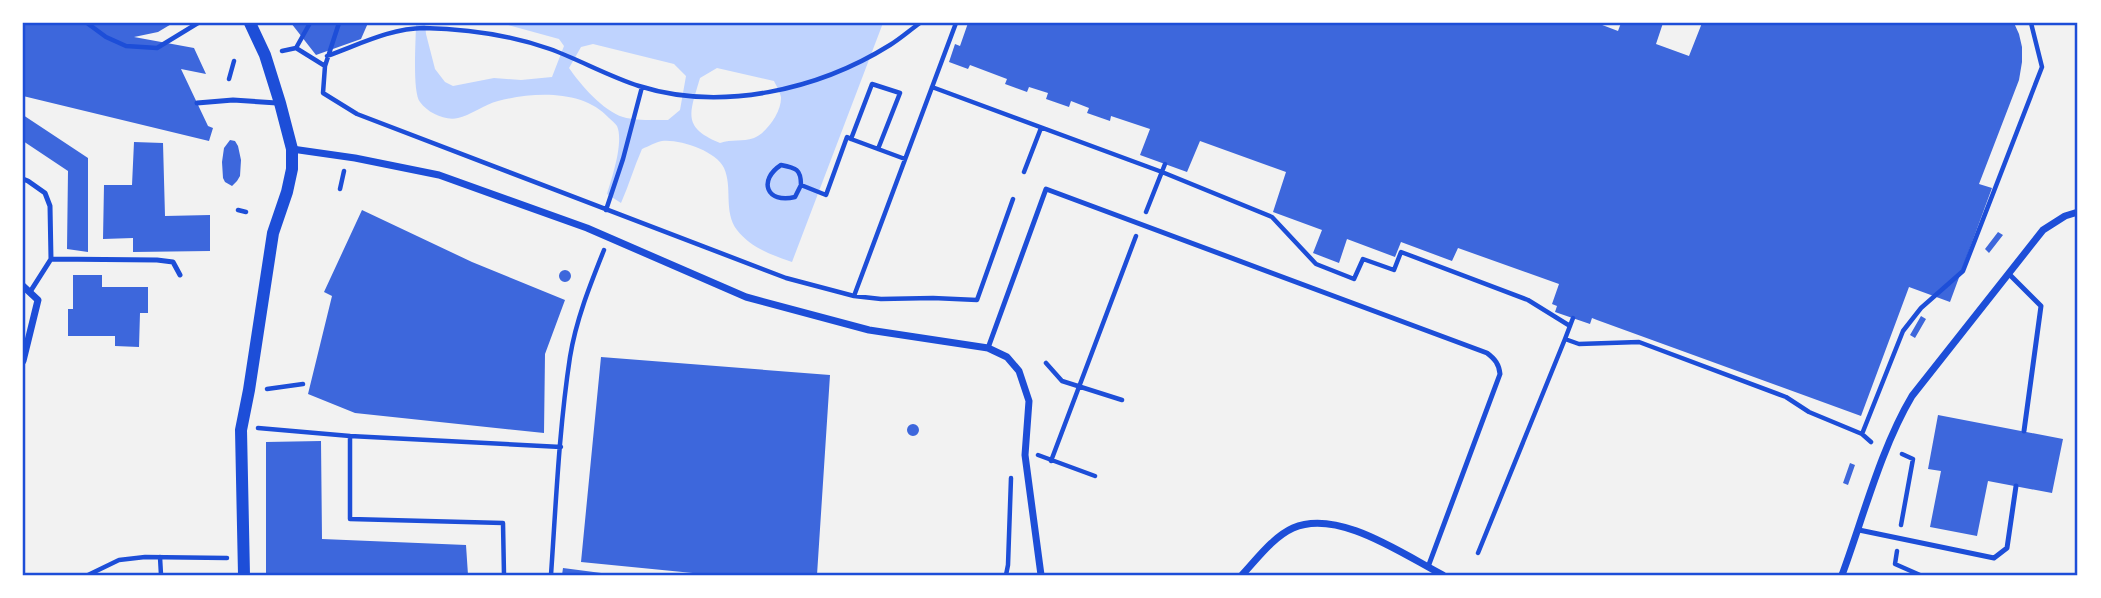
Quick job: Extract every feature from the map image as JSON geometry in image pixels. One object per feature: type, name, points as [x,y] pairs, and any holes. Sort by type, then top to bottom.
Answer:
[{"type":"street","points":[[244,575],[241,430],[273,233],[292,169],[292,149],[280,103],[265,55],[250,23]]},
{"type":"street","points":[[292,149],[355,158],[439,175],[587,228],[746,297],[869,330],[989,348],[1007,357],[1019,371],[1029,401],[1025,455],[1041,575]]},
{"type":"street","points":[[1842,575],[1901,414],[1912,396],[2043,230],[2065,216],[2078,212]]},
{"type":"street","points":[[23,286],[38,300],[23,361]]},
{"type":"street","points":[[1242,575],[1278,537],[1305,524],[1335,525],[1351,529],[1443,575]]},
{"type":"lane","points":[[197,103],[233,100],[280,103]]},
{"type":"lane","points":[[23,179],[45,193],[50,206],[51,259],[30,292]]},
{"type":"lane","points":[[989,348],[1046,189],[1494,358],[1500,374],[1428,567]]},
{"type":"lane","points":[[51,259],[157,260],[173,262],[180,275]]},
{"type":"lane","points":[[2009,274],[2041,306],[2024,431]]},
{"type":"lane","points":[[1859,530],[1994,558],[2007,548],[2015,486]]},
{"type":"path","points":[[87,23],[106,37],[126,46],[157,47],[198,23]]},
{"type":"path","points":[[296,48],[310,23]]},
{"type":"path","points":[[339,23],[327,56],[323,93],[357,114],[786,278],[854,296],[881,299],[977,300],[1013,199]]},
{"type":"path","points":[[327,56],[397,32],[422,28],[479,32],[552,50],[642,87],[722,97],[785,90],[855,64],[890,45],[920,23]]},
{"type":"path","points":[[854,296],[956,23]]},
{"type":"path","points":[[1862,435],[1902,331],[1921,308],[1963,271],[2042,68],[2031,23]]},
{"type":"path","points":[[282,51],[296,48],[325,66]]},
{"type":"path","points":[[229,79],[234,61]]},
{"type":"path","points":[[851,139],[872,84],[900,93],[878,149]]},
{"type":"path","points":[[606,210],[642,87]]},
{"type":"path","points":[[932,88],[1161,172],[1272,217],[1315,264],[1354,279],[1363,259],[1394,270],[1401,252],[1528,300],[1570,326]]},
{"type":"path","points":[[1024,172],[1041,128]]},
{"type":"path","points":[[801,185],[826,195],[847,138],[905,159]]},
{"type":"path","points":[[1051,461],[1165,164]]},
{"type":"path","points":[[781,165],[796,169],[801,176],[801,185],[795,197],[784,200],[773,196],[768,188],[773,171],[781,165]]},
{"type":"path","points":[[238,210],[246,212]]},
{"type":"path","points":[[613,226],[618,214]]},
{"type":"path","points":[[551,575],[570,355],[584,300],[605,246]]},
{"type":"path","points":[[1478,553],[1573,318]]},
{"type":"path","points":[[1565,339],[1579,344],[1639,342],[1786,397],[1809,412],[1862,435],[1871,442]]},
{"type":"path","points":[[1046,363],[1062,381],[1122,400]]},
{"type":"path","points":[[249,390],[303,384]]},
{"type":"path","points":[[256,428],[350,436],[561,447]]},
{"type":"path","points":[[350,436],[350,519],[503,523],[503,575]]},
{"type":"path","points":[[1036,454],[1095,476]]},
{"type":"path","points":[[1901,525],[1913,459],[1902,454]]},
{"type":"path","points":[[1006,575],[1011,468]]},
{"type":"path","points":[[1897,550],[1895,564],[1920,575]]},
{"type":"path","points":[[160,557],[161,575]]},
{"type":"path","points":[[88,575],[119,560],[244,557]]},
{"type":"water","points":[[416,23],[425,23],[435,69],[445,82],[453,86],[494,78],[521,80],[552,77],[564,46],[559,39],[501,23],[883,23],[792,262],[755,246],[737,230],[730,215],[724,168],[713,156],[697,147],[662,141],[642,149],[621,203],[607,194],[618,150],[617,126],[598,109],[585,102],[556,95],[526,96],[493,103],[458,118],[432,113],[423,106],[418,96],[415,77]],"holes":[[[593,44],[674,64],[686,76],[680,110],[668,120],[634,119],[615,114],[600,103],[569,68],[581,47]],[[717,68],[774,81],[781,97],[779,109],[769,127],[754,138],[720,143],[694,125],[693,101],[700,78]]]},
{"type":"building","points":[[23,23],[173,23],[158,32],[134,37],[194,48],[206,74],[181,69],[208,126],[213,128],[209,141],[23,96]]},
{"type":"building","points":[[291,23],[368,23],[361,39],[316,55]]},
{"type":"building","points":[[968,23],[1597,23],[1618,31],[1621,23],[1663,23],[1656,44],[1689,56],[1702,23],[2014,23],[2022,47],[2022,62],[2019,80],[1979,184],[1992,188],[1950,302],[1909,287],[1861,416],[1592,318],[1590,324],[1555,312],[1557,306],[1552,304],[1559,284],[1458,248],[1452,261],[1401,242],[1395,257],[1347,239],[1339,263],[1313,253],[1322,230],[1273,212],[1286,172],[1200,141],[1187,172],[1140,155],[1150,129],[1111,116],[1110,121],[1087,113],[1089,108],[1071,101],[1069,107],[1046,99],[1048,93],[1029,87],[1027,92],[1005,84],[1007,79],[970,65],[968,69],[949,62],[955,44],[960,46]]},
{"type":"building","points":[[23,115],[88,158],[88,252],[67,249],[68,171],[23,141]]},
{"type":"building","points":[[230,140],[235,141],[238,146],[241,160],[240,176],[232,186],[223,178],[222,162],[224,148]]},
{"type":"building","points":[[134,142],[163,143],[165,216],[210,215],[210,251],[133,252],[133,238],[103,239],[104,185],[132,185]]},
{"type":"building","points":[[362,210],[472,262],[565,300],[545,354],[544,433],[355,413],[308,394],[332,296],[324,292]]},
{"type":"building","points":[[1998,232],[2003,235],[1989,253],[1985,249]]},
{"type":"building","points":[[565,270],[571,276],[565,282],[559,276]]},
{"type":"building","points":[[73,275],[102,275],[102,287],[148,287],[148,313],[140,313],[139,347],[115,346],[115,336],[68,336],[68,309],[73,309]]},
{"type":"building","points":[[1921,316],[1926,319],[1915,338],[1910,335]]},
{"type":"building","points":[[601,357],[830,375],[817,575],[713,575],[581,562]]},
{"type":"building","points":[[1938,415],[2063,439],[2052,493],[1988,481],[1977,536],[1930,527],[1941,471],[1928,469]]},
{"type":"building","points":[[913,424],[919,430],[913,436],[907,430]]},
{"type":"building","points":[[321,441],[322,539],[466,545],[468,575],[266,575],[266,442]]},
{"type":"building","points":[[1850,463],[1855,465],[1848,485],[1843,483]]},
{"type":"building","points":[[563,568],[609,574],[609,575],[562,575]]}]
